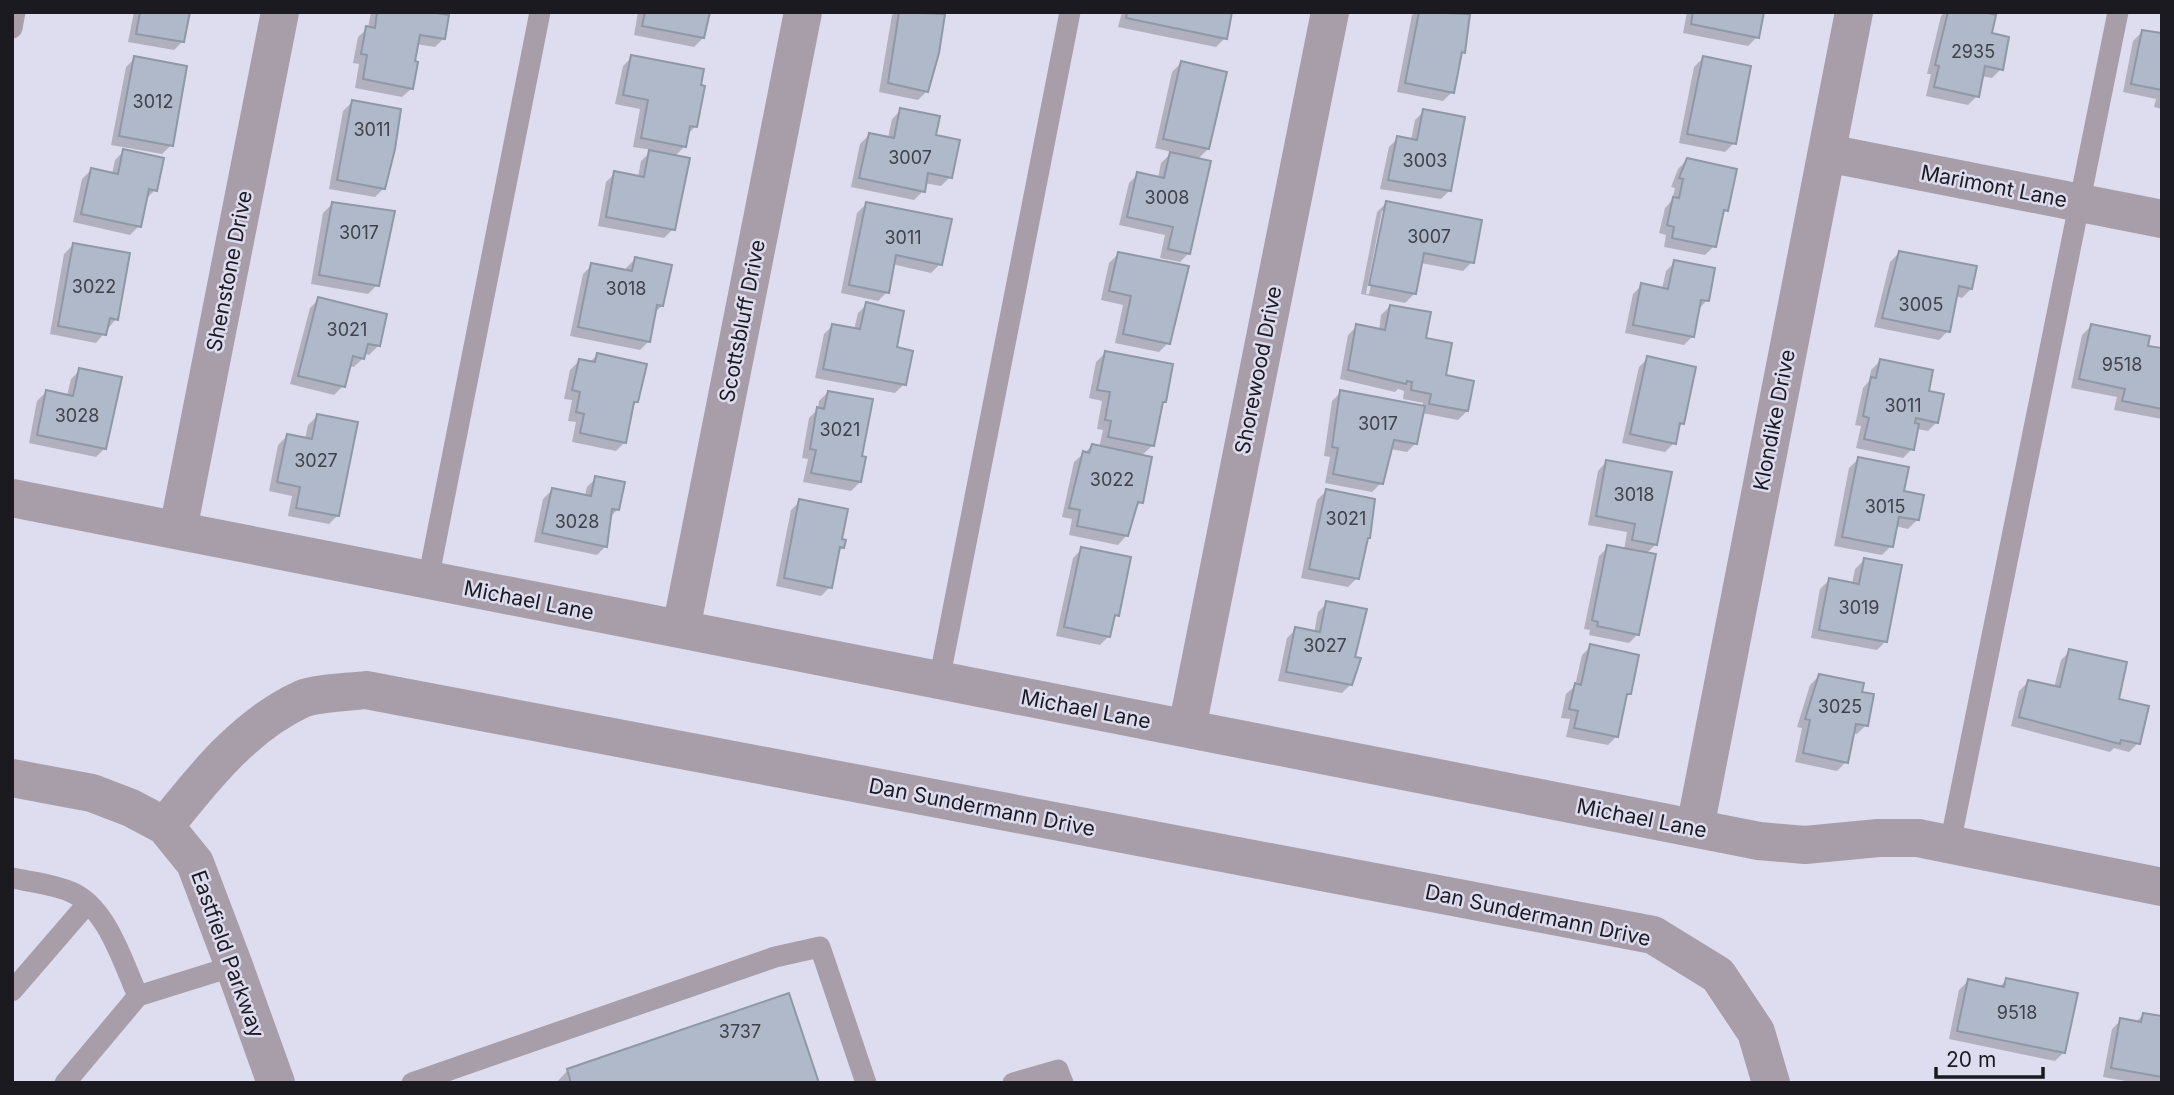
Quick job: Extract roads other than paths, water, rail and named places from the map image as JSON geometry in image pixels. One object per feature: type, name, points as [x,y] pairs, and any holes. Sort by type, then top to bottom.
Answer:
[{"type":"street","name":"Shenstone Drive","points":[[178,530],[280,12]]},
{"type":"street","name":"Scottsbluff Drive","points":[[681,629],[803,12]]},
{"type":"street","name":"Shorewood Drive","points":[[1186,728],[1330,12]]},
{"type":"street","name":"Klondike Drive","points":[[1695,828],[1854,12]]},
{"type":"street","name":"Marimont Lane","points":[[1827,153],[2162,219]]},
{"type":"street","name":"Michael Lane","points":[[12,498],[1759,841],[1805,845],[1878,838],[1918,838],[2162,887]]},
{"type":"street","name":"Dan Sundermann Drive","points":[[165,826],[191,793],[253,729],[304,698],[366,690],[1653,935],[1718,975],[1756,1032],[1771,1083]]},
{"type":"street","name":"Eastfield Parkway","points":[[12,778],[92,793],[131,808],[165,826],[195,863],[275,1083]]},
{"type":"lane","points":[[12,28],[15,12]]},
{"type":"lane","points":[[428,580],[540,12]]},
{"type":"lane","points":[[939,681],[1070,12]]},
{"type":"lane","points":[[1950,844],[2118,12]]},
{"type":"lane","points":[[12,878],[72,892],[88,902],[103,919],[138,996]]},
{"type":"lane","points":[[12,991],[88,902]]},
{"type":"lane","points":[[412,1083],[775,957],[820,947],[866,1083]]},
{"type":"lane","points":[[65,1083],[138,996],[234,966]]},
{"type":"lane","points":[[1013,1083],[1058,1070],[1063,1083]]}]
